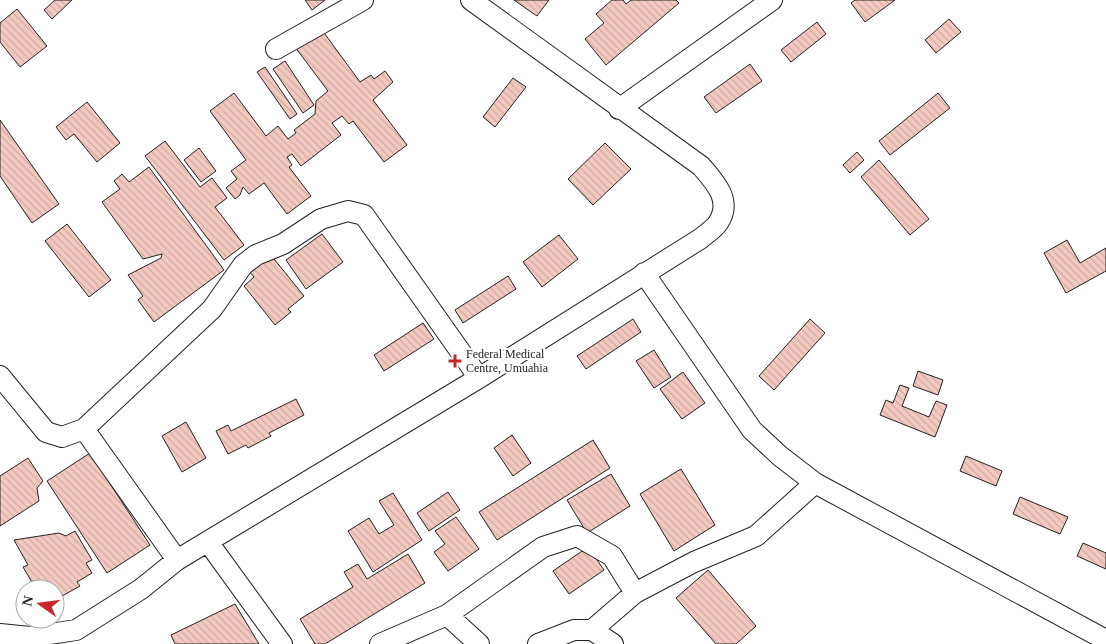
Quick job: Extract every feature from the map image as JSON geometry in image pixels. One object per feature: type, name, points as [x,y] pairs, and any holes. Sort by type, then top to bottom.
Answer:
[{"type":"lane","points":[[276,49],[363,0]]},
{"type":"lane","points":[[0,634],[30,637],[76,630],[141,589],[177,560],[479,378],[700,239],[719,223],[724,206],[720,187],[701,166],[619,109],[472,0]]},
{"type":"lane","points":[[619,109],[772,0]]},
{"type":"lane","points":[[0,376],[46,432],[62,437],[84,429],[212,309],[243,265],[256,255],[283,244],[320,219],[348,211],[364,215],[479,378]]},
{"type":"lane","points":[[644,273],[752,430],[780,456],[816,483],[1106,640]]},
{"type":"lane","points":[[84,429],[177,560]]},
{"type":"lane","points":[[592,630],[635,593],[694,562],[756,536],[816,483]]},
{"type":"lane","points":[[380,644],[447,615],[543,548],[577,536],[612,556],[635,593]]},
{"type":"lane","points":[[208,542],[282,644]]},
{"type":"lane","points":[[447,615],[479,644]]},
{"type":"lane","points":[[538,644],[574,630],[592,630],[613,644]]},
{"type":"building","points":[[55,0],[72,0],[52,19],[44,10]]},
{"type":"building","points":[[305,0],[325,0],[312,10]]},
{"type":"building","points":[[514,0],[549,0],[537,16]]},
{"type":"building","points":[[612,0],[623,0],[626,4],[631,0],[676,0],[679,3],[606,65],[585,39],[604,23],[596,14]]},
{"type":"building","points":[[855,0],[895,0],[865,22],[851,3]]},
{"type":"building","points":[[17,9],[47,46],[20,67],[0,42],[0,23]]},
{"type":"building","points":[[949,19],[961,32],[936,53],[925,40]]},
{"type":"building","points":[[817,22],[826,34],[791,62],[781,50]]},
{"type":"building","points":[[322,30],[360,82],[371,75],[374,79],[385,71],[393,82],[373,100],[407,145],[384,162],[353,121],[349,124],[342,116],[332,123],[341,135],[301,166],[292,154],[287,157],[292,165],[289,167],[311,196],[287,214],[264,183],[249,194],[243,187],[240,195],[235,199],[226,188],[237,179],[231,171],[246,160],[210,111],[234,93],[266,136],[278,126],[288,139],[296,133],[294,130],[315,114],[316,101],[328,91],[295,47]]},
{"type":"building","points":[[285,61],[314,105],[303,113],[273,69]]},
{"type":"building","points":[[750,64],[762,81],[716,113],[704,97]]},
{"type":"building","points":[[265,67],[297,114],[290,119],[257,72]]},
{"type":"building","points":[[513,78],[526,87],[495,127],[483,117]]},
{"type":"building","points":[[938,93],[950,108],[890,155],[879,141]]},
{"type":"building","points":[[87,102],[120,143],[97,162],[74,134],[66,140],[56,127]]},
{"type":"building","points":[[0,120],[59,204],[32,223],[0,176]]},
{"type":"building","points":[[165,141],[200,187],[212,178],[227,198],[215,207],[244,245],[224,260],[145,156]]},
{"type":"building","points":[[605,143],[631,169],[593,205],[568,179]]},
{"type":"building","points":[[199,148],[216,171],[201,182],[184,160]]},
{"type":"building","points":[[857,152],[864,160],[850,173],[843,165]]},
{"type":"building","points":[[879,160],[929,219],[910,235],[861,177]]},
{"type":"building","points":[[149,167],[224,270],[154,322],[138,300],[143,296],[128,275],[161,258],[162,254],[143,259],[102,202],[120,189],[114,181],[122,174],[129,182]]},
{"type":"building","points":[[67,224],[111,280],[89,297],[45,241]]},
{"type":"building","points":[[322,234],[343,262],[306,289],[286,260]]},
{"type":"building","points":[[559,235],[578,259],[542,287],[523,262]]},
{"type":"building","points":[[1067,240],[1080,263],[1106,248],[1106,271],[1066,293],[1044,253]]},
{"type":"building","points":[[270,254],[304,296],[288,309],[291,312],[275,325],[244,286],[254,277],[249,271]]},
{"type":"building","points":[[508,276],[516,289],[463,323],[455,310]]},
{"type":"building","points":[[633,319],[641,332],[586,369],[577,356]]},
{"type":"building","points":[[810,319],[825,333],[774,390],[759,376]]},
{"type":"building","points":[[423,323],[434,339],[384,371],[374,355]]},
{"type":"building","points":[[654,350],[671,377],[654,388],[636,361]]},
{"type":"building","points":[[918,371],[943,380],[938,395],[913,386]]},
{"type":"building","points":[[683,372],[705,403],[682,419],[660,389]]},
{"type":"building","points":[[900,385],[909,388],[902,406],[929,417],[936,401],[947,405],[935,437],[880,415],[886,400],[893,403]]},
{"type":"building","points":[[296,399],[304,415],[269,433],[271,436],[248,448],[246,445],[228,454],[216,431],[228,425],[231,431]]},
{"type":"building","points":[[186,422],[206,458],[182,472],[162,436]]},
{"type":"building","points":[[512,435],[531,463],[513,476],[494,448]]},
{"type":"building","points":[[593,440],[610,468],[497,540],[479,512]]},
{"type":"building","points":[[90,453],[150,545],[107,573],[47,481]]},
{"type":"building","points":[[966,456],[1002,471],[996,486],[960,471]]},
{"type":"building","points":[[28,458],[43,481],[37,488],[39,501],[0,526],[0,476]]},
{"type":"building","points":[[681,469],[715,525],[674,551],[640,494]]},
{"type":"building","points":[[611,474],[630,506],[587,533],[567,500]]},
{"type":"building","points":[[448,492],[460,510],[429,531],[417,513]]},
{"type":"building","points":[[393,493],[422,540],[373,572],[348,531],[369,518],[379,534],[394,525],[379,501]]},
{"type":"building","points":[[1020,497],[1068,517],[1060,534],[1013,514]]},
{"type":"building","points":[[456,517],[479,549],[448,571],[434,552],[445,544],[435,531]]},
{"type":"building","points":[[75,531],[92,560],[86,563],[92,573],[77,582],[80,586],[65,594],[65,579],[30,579],[23,567],[28,565],[14,540],[59,533],[66,536]]},
{"type":"building","points":[[1083,543],[1106,553],[1106,569],[1077,556]]},
{"type":"building","points":[[588,547],[604,570],[569,594],[553,571]]},
{"type":"building","points":[[408,554],[425,583],[325,644],[315,644],[300,619],[353,587],[344,572],[358,564],[367,579]]},
{"type":"building","points":[[708,570],[756,626],[736,644],[716,644],[676,598]]},
{"type":"building","points":[[235,604],[259,644],[175,644],[171,635]]},
{"type":"place","name":"Federal Medical Centre, Umuahia","points":[[455,361]]}]
